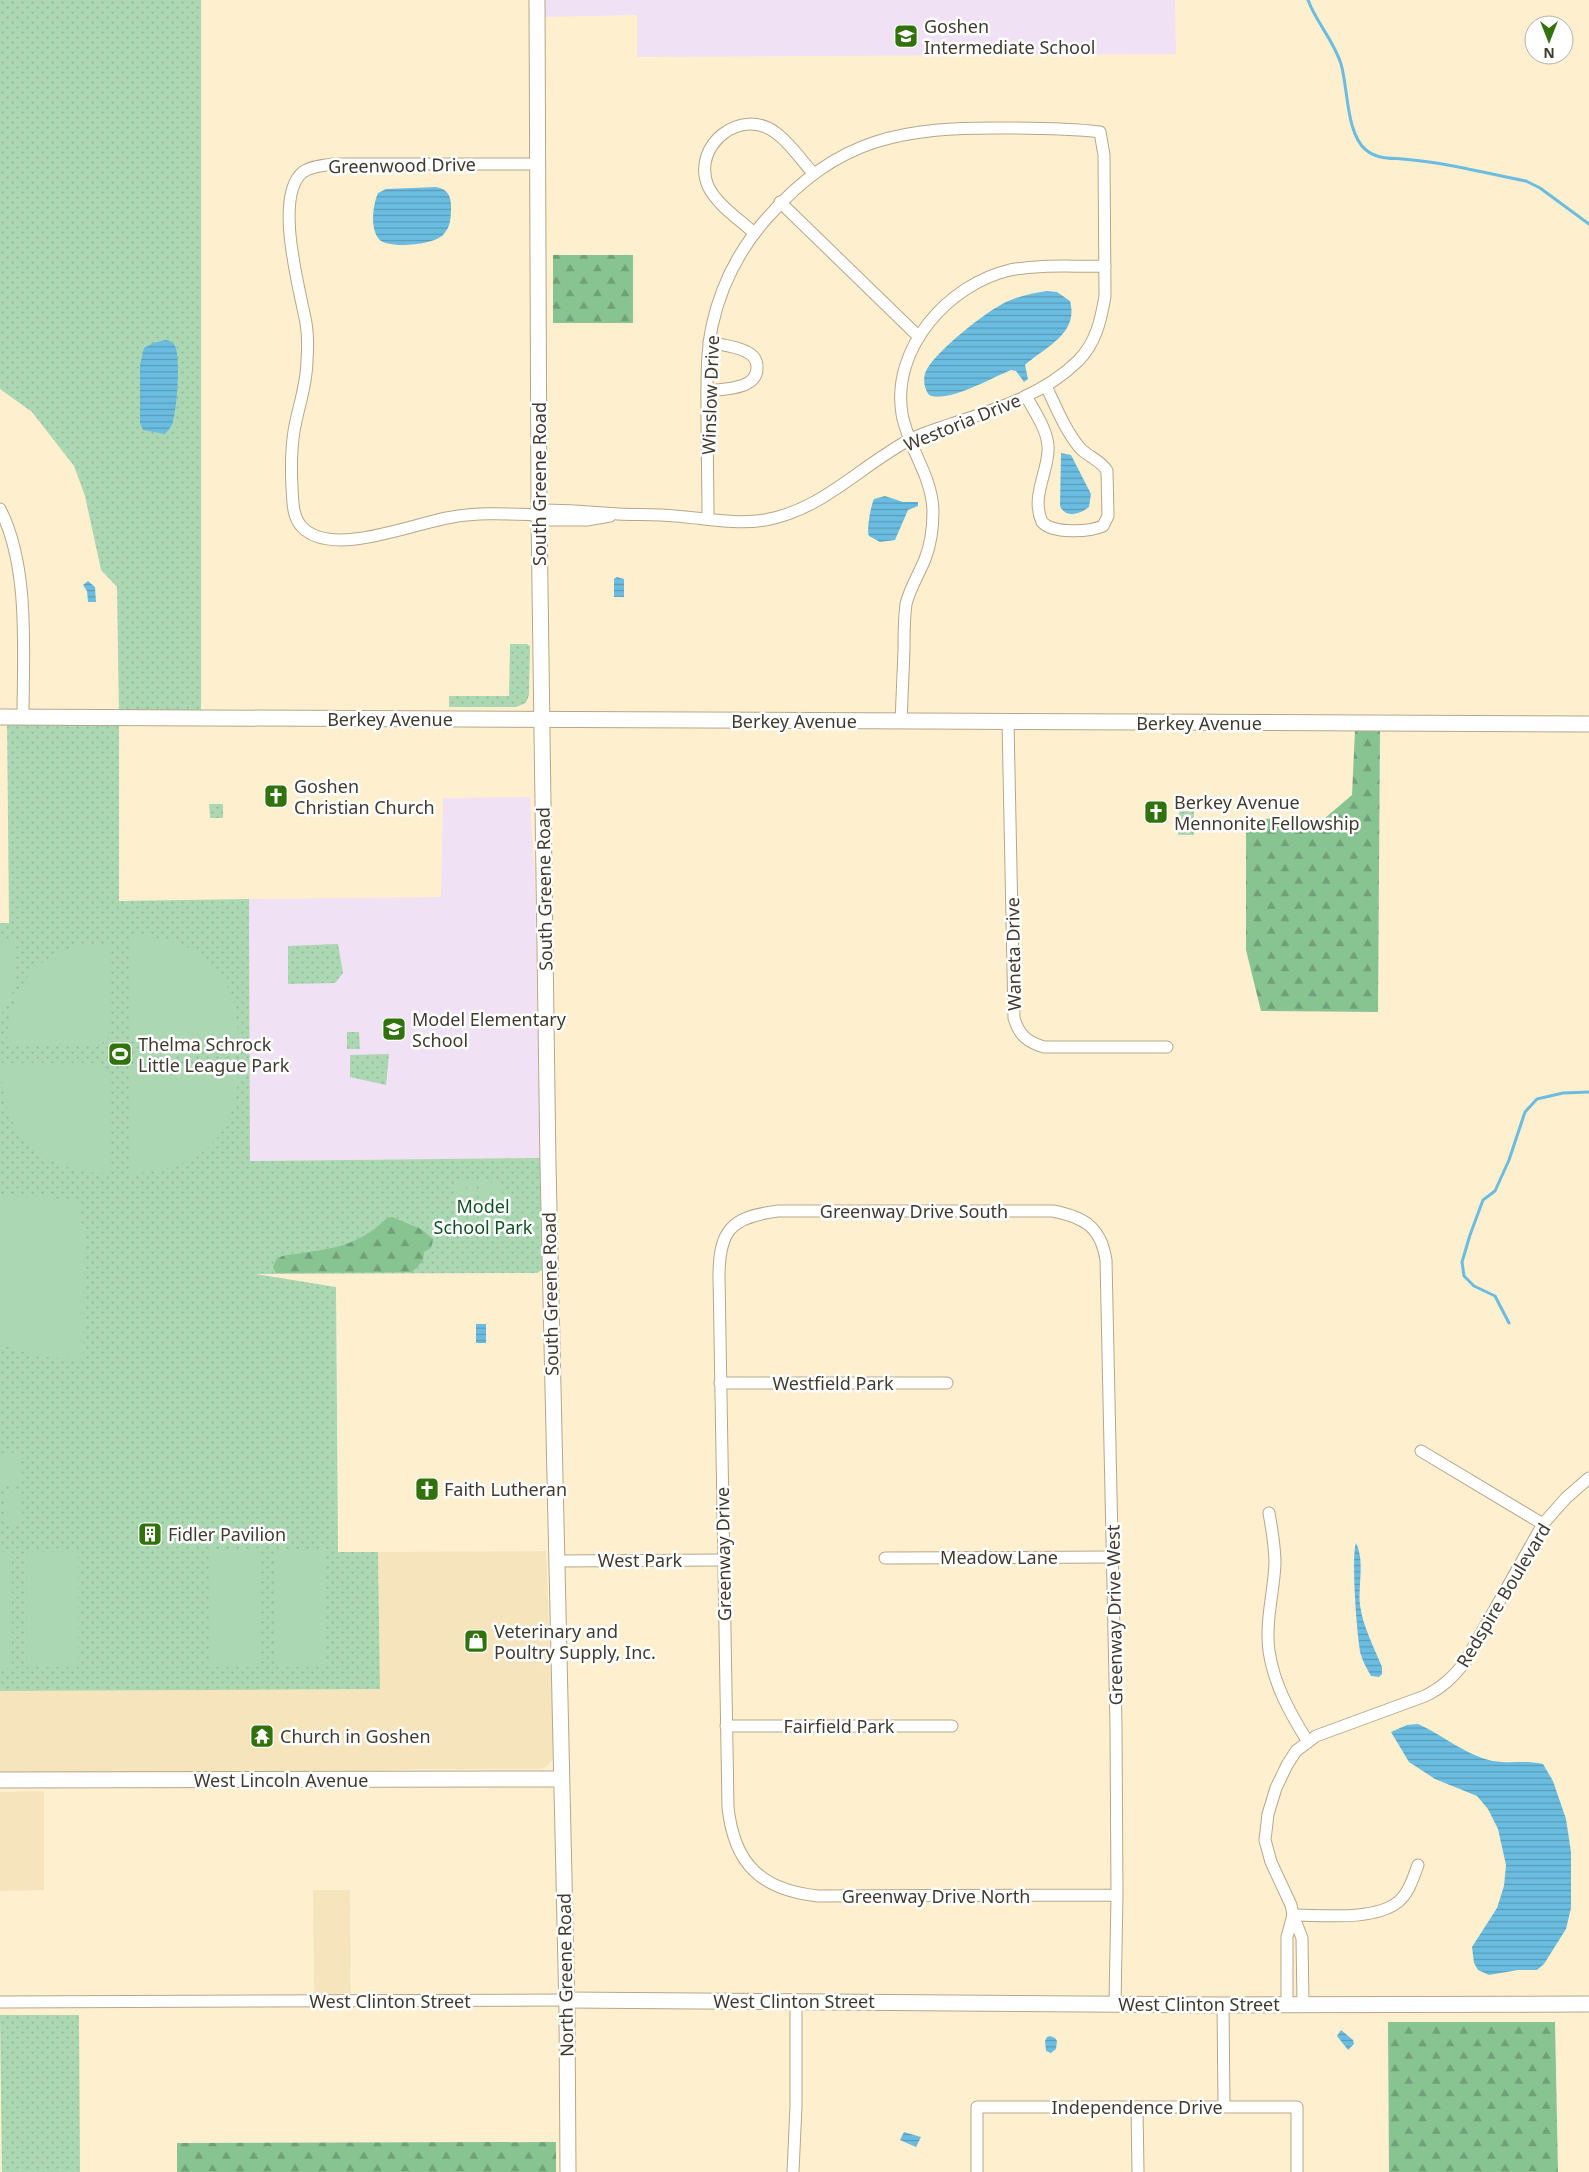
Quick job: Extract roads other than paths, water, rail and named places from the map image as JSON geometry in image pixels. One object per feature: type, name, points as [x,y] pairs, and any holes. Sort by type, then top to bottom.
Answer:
[{"type":"street","name":"South Greene Road","points":[[538,0],[539,515],[561,1779]]},
{"type":"street","points":[[754,124],[776,132],[813,173],[780,202],[754,233],[716,199],[708,185],[704,169],[708,150],[720,136],[735,127],[754,124]]},
{"type":"street","name":"Westoria Drive","points":[[539,515],[586,510],[619,514],[651,514],[747,522],[764,520],[794,512],[822,499],[866,466],[910,440],[997,409],[1046,386],[1080,359],[1097,334],[1105,296],[1104,155],[1100,132],[1076,129],[960,128],[918,132],[871,143],[839,157],[813,173]]},
{"type":"street","name":"Greenwood Drive","points":[[538,164],[332,164],[316,166],[303,172],[295,182],[292,192],[290,246],[306,327],[308,363],[305,386],[294,428],[291,462],[293,506],[303,528],[315,535],[329,538],[383,536],[437,520],[463,515],[539,515]]},
{"type":"street","points":[[780,202],[919,337]]},
{"type":"street","name":"Winslow Drive","points":[[708,518],[707,391],[709,342],[716,307],[732,268],[754,233]]},
{"type":"street","points":[[902,722],[906,604],[925,558],[933,528],[932,502],[928,481],[910,440],[902,413],[902,388],[910,355],[919,337],[941,308],[963,292],[989,277],[1010,270],[1033,267],[1105,266]]},
{"type":"street","points":[[707,391],[749,384],[756,376],[758,367],[756,359],[747,352],[709,342]]},
{"type":"street","points":[[1026,396],[1048,444],[1047,461],[1040,483],[1039,497],[1042,522],[1046,526],[1058,530],[1091,530],[1103,526],[1108,516],[1107,471],[1104,466],[1082,451],[1074,440],[1046,386]]},
{"type":"street","points":[[0,509],[11,537],[21,594],[23,717]]},
{"type":"street","name":"Berkey Avenue","points":[[0,717],[1589,724]]},
{"type":"street","name":"Waneta Drive","points":[[1008,722],[1014,1018],[1017,1028],[1023,1037],[1032,1044],[1044,1047],[1167,1047]]},
{"type":"street","name":"Greenway Drive South","points":[[732,1227],[751,1216],[778,1211],[1053,1212],[1072,1215],[1094,1229]]},
{"type":"street","name":"Greenway Drive","points":[[732,1227],[723,1240],[720,1252],[720,1383],[726,1726],[730,1824],[734,1840],[742,1855],[760,1876]]},
{"type":"street","name":"Greenway Drive West","points":[[1094,1229],[1104,1247],[1106,1260],[1113,1557],[1117,1895],[1115,2004]]},
{"type":"street","name":"Westfield Park","points":[[720,1383],[947,1383]]},
{"type":"street","points":[[1421,1451],[1543,1524]]},
{"type":"street","name":"Redspire Boulevard","points":[[1303,2004],[1302,1938],[1291,1905],[1271,1862],[1266,1840],[1266,1826],[1276,1788],[1287,1765],[1296,1751],[1327,1732],[1425,1696],[1452,1679],[1465,1662],[1543,1524],[1566,1498],[1589,1478]]},
{"type":"street","points":[[1269,1513],[1275,1563],[1269,1612],[1269,1650],[1282,1698],[1308,1742]]},
{"type":"street","name":"Meadow Lane","points":[[885,1558],[1113,1557]]},
{"type":"street","name":"West Park","points":[[556,1561],[724,1560]]},
{"type":"street","name":"Fairfield Park","points":[[726,1726],[952,1726]]},
{"type":"street","name":"West Lincoln Avenue","points":[[0,1780],[561,1779]]},
{"type":"street","name":"North Greene Road","points":[[561,1779],[568,2172]]},
{"type":"street","points":[[1287,2004],[1286,1937],[1293,1915],[1377,1912],[1398,1902],[1410,1888],[1418,1865]]},
{"type":"street","name":"Greenway Drive North","points":[[760,1876],[785,1890],[818,1896],[1117,1895]]},
{"type":"street","name":"West Clinton Street","points":[[0,2002],[566,2000],[1115,2004],[1589,2004]]},
{"type":"street","points":[[793,2172],[796,2106],[796,2002]]},
{"type":"street","points":[[1223,2004],[1224,2106]]},
{"type":"street","name":"Independence Drive","points":[[977,2172],[977,2107],[1224,2106],[1297,2107],[1297,2172]]},
{"type":"street","points":[[1137,2107],[1138,2172]]},
{"type":"water","points":[[436,187],[446,191],[451,202],[450,221],[443,235],[430,241],[410,245],[390,244],[382,242],[378,238],[375,233],[373,216],[378,193],[386,189]]},
{"type":"water","points":[[1047,291],[1057,292],[1070,301],[1070,322],[1058,339],[1025,365],[1028,379],[1024,382],[1016,371],[1011,370],[958,393],[937,397],[929,395],[924,383],[925,372],[951,342],[986,314],[1006,302],[1026,295]]},
{"type":"water","points":[[166,340],[175,346],[178,372],[174,418],[171,427],[165,434],[143,430],[140,423],[140,365],[144,348],[153,343]]},
{"type":"water","points":[[1061,453],[1071,455],[1091,494],[1089,507],[1082,512],[1069,514],[1060,506]]},
{"type":"water","points":[[885,496],[903,502],[918,502],[918,506],[908,510],[895,540],[880,542],[869,536],[868,524],[874,499]]},
{"type":"water","points":[[617,577],[624,579],[624,597],[614,597],[614,579]]},
{"type":"water","points":[[88,581],[95,587],[96,602],[88,602],[87,591],[83,585]]},
{"type":"water","points":[[476,1324],[486,1324],[486,1343],[476,1343]]},
{"type":"water","points":[[1356,1543],[1361,1565],[1361,1613],[1382,1667],[1382,1674],[1379,1677],[1371,1676],[1359,1646],[1354,1579]]},
{"type":"water","points":[[1418,1724],[1464,1750],[1483,1758],[1499,1762],[1543,1764],[1553,1781],[1566,1819],[1571,1852],[1571,1908],[1566,1929],[1544,1964],[1537,1970],[1518,1970],[1489,1975],[1478,1970],[1474,1963],[1472,1947],[1497,1908],[1504,1886],[1506,1865],[1498,1829],[1488,1809],[1477,1796],[1435,1779],[1409,1762],[1391,1732],[1407,1725]]},
{"type":"water","points":[[1341,2030],[1353,2040],[1354,2044],[1348,2050],[1337,2036]]},
{"type":"water","points":[[1050,2036],[1057,2041],[1056,2049],[1051,2053],[1046,2051],[1045,2041]]},
{"type":"water","points":[[904,2132],[921,2137],[916,2147],[900,2140]]},
{"type":"waterway","points":[[1308,0],[1338,56],[1351,122],[1359,143],[1366,150],[1383,158],[1418,160],[1526,181],[1540,188],[1589,224]]},
{"type":"waterway","points":[[1509,1323],[1495,1296],[1474,1286],[1464,1276],[1462,1262],[1470,1235],[1483,1200],[1495,1191],[1509,1160],[1525,1112],[1537,1099],[1563,1093],[1589,1092]]},
{"type":"place","name":"Goshen Intermediate School","points":[[906,36]]},
{"type":"place","name":"Goshen Christian Church","points":[[276,796]]},
{"type":"place","name":"Berkey Avenue Mennonite Fellowship","points":[[1156,812]]},
{"type":"place","name":"Model Elementary School","points":[[394,1029]]},
{"type":"place","name":"Thelma Schrock Little League Park","points":[[120,1054]]},
{"type":"place","name":"Faith Lutheran","points":[[427,1489]]},
{"type":"place","name":"Fidler Pavilion","points":[[150,1534]]},
{"type":"place","name":"Veterinary and Poultry Supply, Inc.","points":[[476,1641]]},
{"type":"place","name":"Church in Goshen","points":[[262,1736]]},
{"type":"park label","name":"Model School Park","points":[[483,1216]]}]
